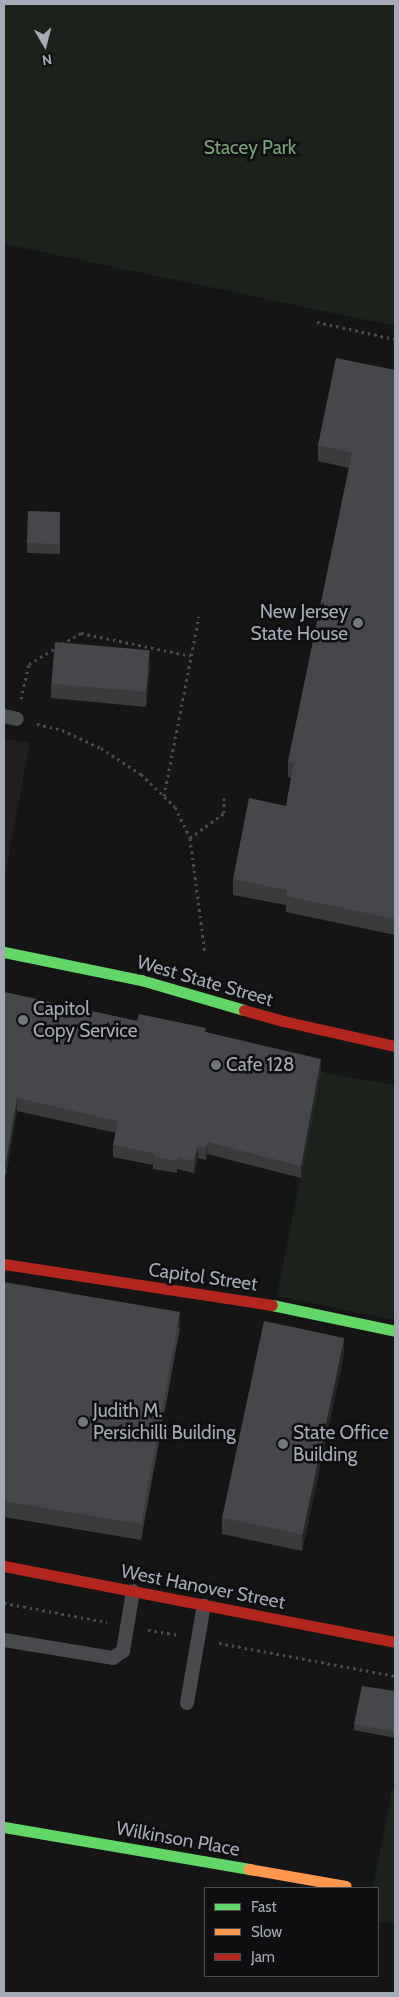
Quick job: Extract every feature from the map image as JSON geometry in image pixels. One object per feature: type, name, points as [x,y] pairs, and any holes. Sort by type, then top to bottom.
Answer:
[{"type":"street","name":"West State Street","points":[[4,952],[141,980],[283,1021],[395,1046]]},
{"type":"street","name":"Capitol Street","points":[[4,1264],[261,1303],[395,1331]]},
{"type":"street","name":"West Hanover Street","points":[[4,1566],[395,1642]]},
{"type":"street","name":"Wilkinson Place","points":[[4,1827],[346,1886]]},
{"type":"lane","points":[[4,1640],[113,1658],[123,1651],[133,1591]]},
{"type":"lane","points":[[187,1703],[204,1605]]},
{"type":"path","points":[[317,322],[395,339]]},
{"type":"path","points":[[164,797],[200,616]]},
{"type":"path","points":[[191,656],[81,633],[28,664],[10,718],[62,730],[101,748],[141,774],[175,807],[190,838],[205,953]]},
{"type":"path","points":[[190,838],[224,813],[224,798]]},
{"type":"shaded area","points":[[4,739],[30,742],[4,881]]},
{"type":"green space","name":"Stacey Park","points":[[4,4],[395,4],[395,326],[4,244]]},
{"type":"green space","points":[[321,1072],[395,1085],[395,1320],[277,1296]]},
{"type":"green space","points":[[392,1788],[395,1789],[395,1924],[379,1921],[379,1887],[373,1887]]},
{"type":"building","name":"New Jersey State House","points":[[336,358],[395,370],[395,919],[286,896],[287,890],[233,879],[249,798],[286,806],[294,763],[288,762],[352,453],[318,445]]},
{"type":"building","points":[[28,511],[60,512],[59,544],[27,543]]},
{"type":"building","points":[[55,642],[150,650],[146,692],[51,684]]},
{"type":"building","points":[[4,992],[137,1021],[139,1014],[206,1028],[205,1032],[321,1059],[301,1166],[207,1142],[206,1148],[198,1146],[194,1161],[177,1157],[177,1161],[153,1156],[154,1153],[113,1145],[118,1121],[17,1098],[6,1162],[4,1162]]},
{"type":"building","name":"Judith M. Persichilli Building","points":[[4,1282],[180,1312],[141,1524],[4,1501]]},
{"type":"building","name":"State Office Building","points":[[264,1321],[344,1338],[302,1535],[222,1518]]},
{"type":"building","points":[[362,1686],[395,1691],[395,1732],[354,1724]]},
{"type":"traffic: fast","points":[[4,952],[141,980],[244,1010]]},
{"type":"traffic: fast","points":[[272,1305],[395,1331]]},
{"type":"traffic: fast","points":[[4,1827],[249,1869]]},
{"type":"traffic: slow","points":[[249,1869],[346,1886]]},
{"type":"traffic: jam","points":[[244,1010],[283,1021],[395,1046]]},
{"type":"traffic: jam","points":[[4,1264],[272,1305]]},
{"type":"traffic: jam","points":[[4,1566],[395,1642]]},
{"type":"place","name":"New Jersey State House","points":[[358,623]]},
{"type":"place","name":"Capitol Copy Service","points":[[23,1020]]},
{"type":"place","name":"Cafe 128","points":[[216,1065]]},
{"type":"place","name":"Judith M. Persichilli Building","points":[[83,1422]]},
{"type":"place","name":"State Office Building","points":[[283,1444]]}]
